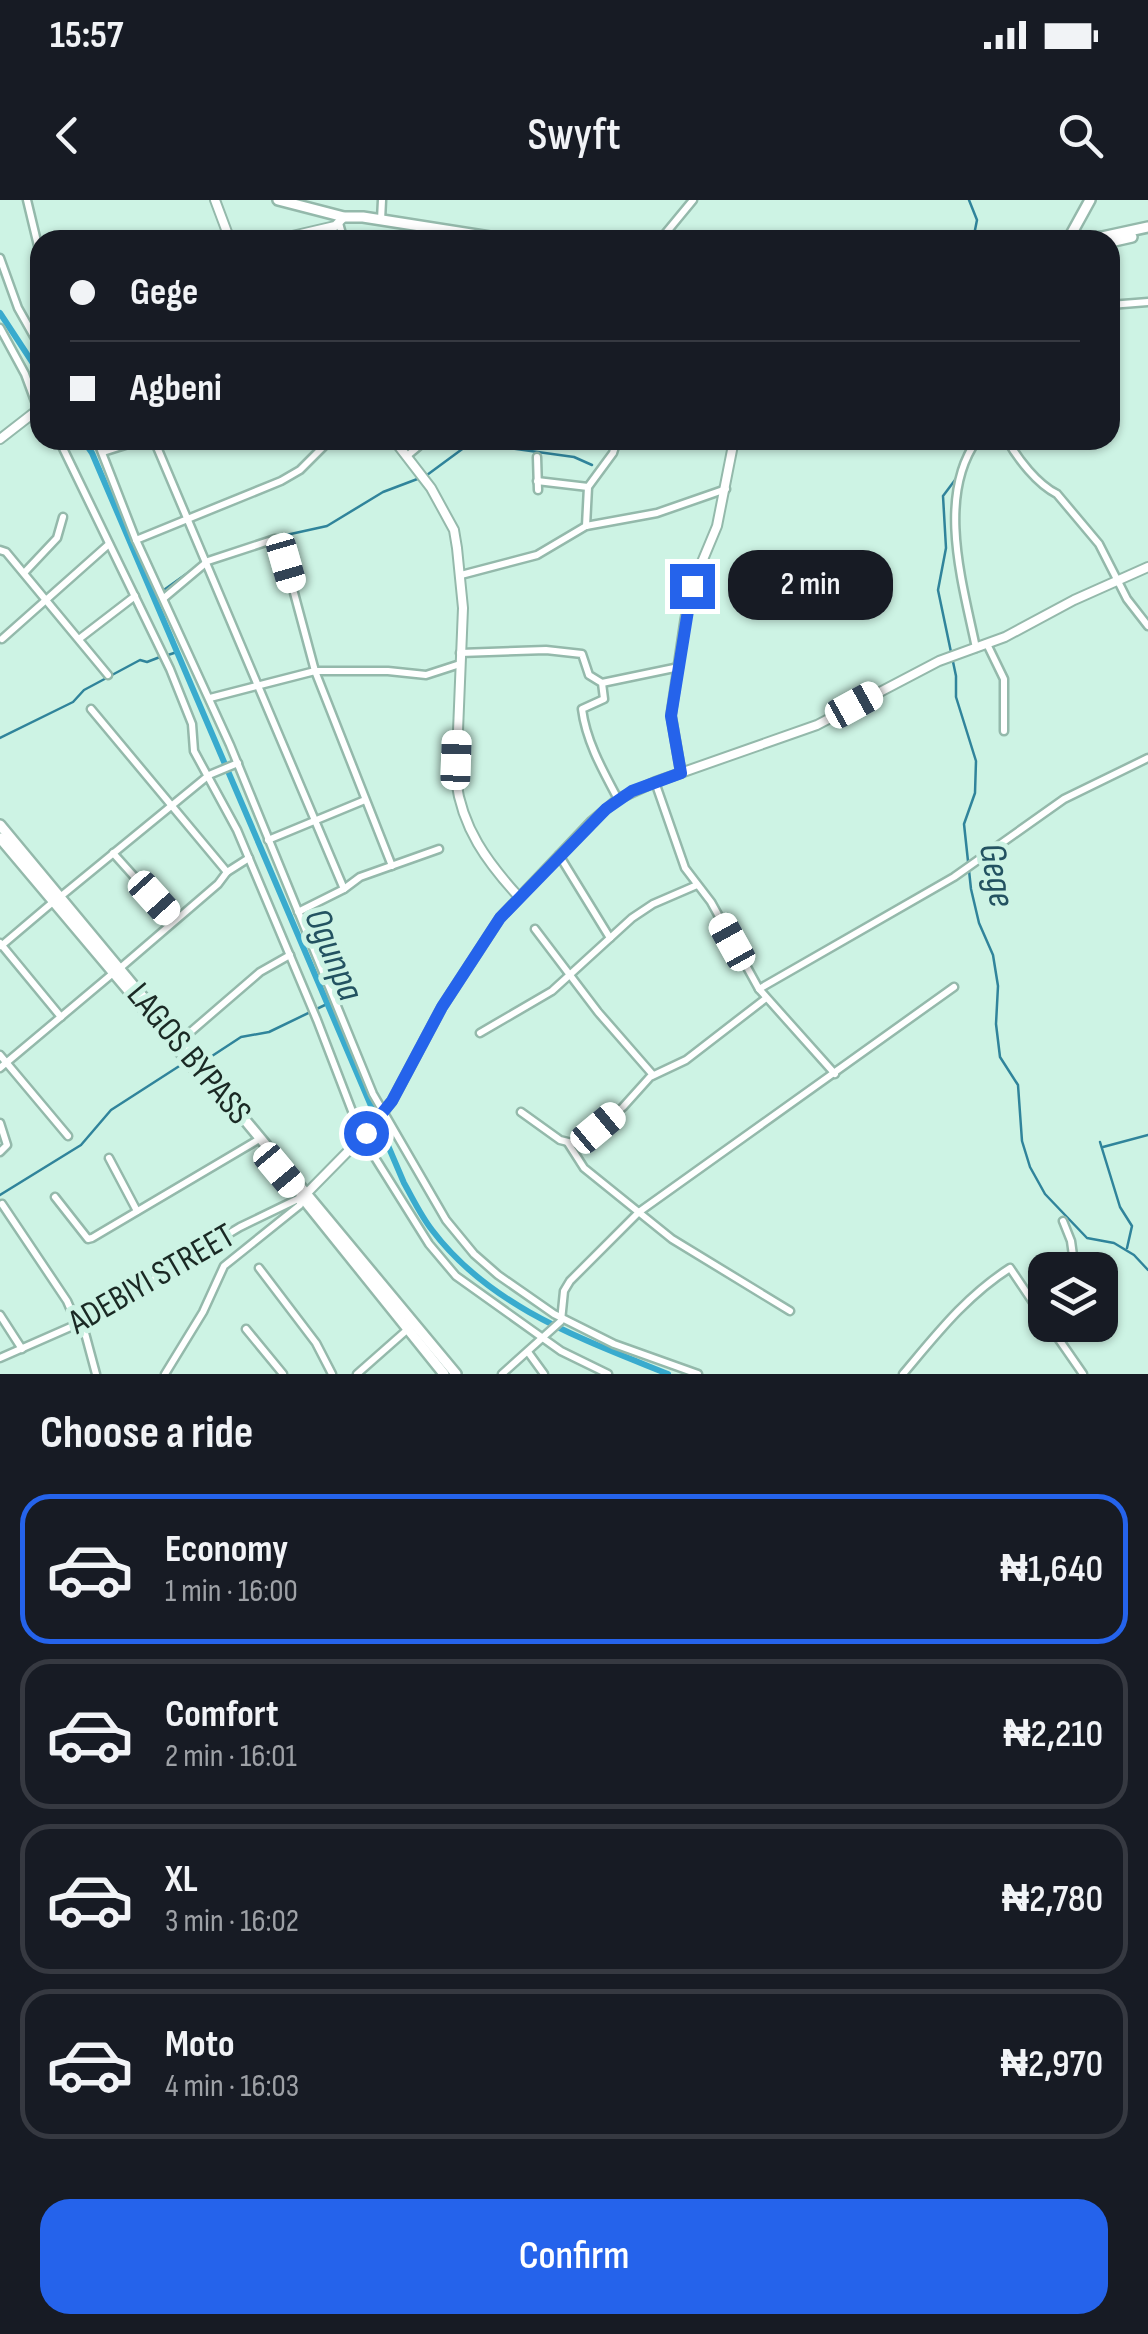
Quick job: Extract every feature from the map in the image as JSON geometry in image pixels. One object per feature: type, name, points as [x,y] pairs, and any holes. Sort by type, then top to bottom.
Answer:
[{"type":"main road","points":[[278,200],[342,220],[381,220],[446,230]]},
{"type":"main road","points":[[1073,230],[1090,200]]},
{"type":"main road","points":[[1120,234],[1148,230]]},
{"type":"main road","points":[[1120,239],[1148,230]]},
{"type":"main road","name":"LAGOS BYPASS","points":[[0,825],[56,899],[303,1196],[441,1370],[456,1374]]},
{"type":"main road","name":"LAGOS BYPASS","points":[[0,838],[56,899]]},
{"type":"main road","name":"LAGOS BYPASS","points":[[116,971],[180,1042],[441,1370]]},
{"type":"street","points":[[27,200],[34,230]]},
{"type":"street","points":[[215,200],[226,230]]},
{"type":"street","points":[[381,220],[382,200]]},
{"type":"street","points":[[668,230],[693,200]]},
{"type":"street","points":[[319,230],[342,220],[342,230]]},
{"type":"street","points":[[0,258],[30,329]]},
{"type":"street","points":[[1120,304],[1148,302]]},
{"type":"street","points":[[0,328],[30,385]]},
{"type":"street","points":[[0,439],[30,417]]},
{"type":"street","points":[[64,450],[136,596],[192,724],[194,751],[211,774],[249,858],[364,1135],[442,1261],[490,1303],[561,1351],[608,1374]]},
{"type":"street","points":[[109,450],[103,452],[136,540],[210,698],[381,1116],[421,1182],[462,1241],[498,1275],[562,1320],[614,1344],[698,1374]]},
{"type":"street","points":[[158,450],[344,890]]},
{"type":"street","points":[[136,540],[281,481],[300,470],[320,450]]},
{"type":"street","points":[[402,450],[454,530],[461,576],[458,798],[476,844],[518,897]]},
{"type":"street","points":[[407,456],[414,450]]},
{"type":"street","points":[[586,526],[588,487],[614,450]]},
{"type":"street","points":[[681,773],[671,716],[692,586],[717,526],[733,450]]},
{"type":"street","points":[[972,450],[963,468],[956,512],[960,560],[976,648]]},
{"type":"street","points":[[1014,450],[1058,494],[1099,544],[1116,580],[1146,626]]},
{"type":"street","points":[[537,456],[538,490]]},
{"type":"street","points":[[537,481],[588,487]]},
{"type":"street","points":[[461,576],[536,554],[586,526],[657,513],[727,488]]},
{"type":"street","points":[[24,572],[57,538],[63,517]]},
{"type":"street","points":[[164,598],[208,561],[275,539],[307,632],[315,672],[392,866]]},
{"type":"street","points":[[2,639],[110,544]]},
{"type":"street","points":[[0,550],[24,572],[108,675]]},
{"type":"street","points":[[165,1374],[224,1266],[300,1206],[303,1196],[381,1116],[492,928],[592,820],[618,799],[654,782],[817,725],[938,662],[987,644],[1148,567]]},
{"type":"street","points":[[79,639],[136,596]]},
{"type":"street","points":[[987,644],[1004,679],[1004,731]]},
{"type":"street","points":[[460,653],[577,651],[582,654],[589,675],[602,683],[679,667]]},
{"type":"street","points":[[210,698],[315,672],[426,675],[460,664]]},
{"type":"street","points":[[602,683],[604,699],[582,709],[583,717],[600,766],[618,799]]},
{"type":"street","points":[[91,710],[227,872]]},
{"type":"street","points":[[759,989],[954,878],[1064,799],[1148,758]]},
{"type":"street","points":[[61,1017],[1,945],[211,774],[236,764]]},
{"type":"street","points":[[654,782],[674,842],[759,989],[835,1074]]},
{"type":"street","points":[[268,840],[365,800]]},
{"type":"street","points":[[298,912],[360,878],[439,850]]},
{"type":"street","points":[[113,853],[174,921]]},
{"type":"street","points":[[559,856],[610,938]]},
{"type":"street","points":[[3,1065],[218,884],[227,872],[249,858]]},
{"type":"street","points":[[480,1033],[538,1002],[653,904],[698,885]]},
{"type":"street","points":[[535,929],[652,1075]]},
{"type":"street","points":[[180,1042],[260,972],[290,954]]},
{"type":"street","points":[[502,1374],[562,1320],[564,1292],[570,1281],[639,1212],[954,987]]},
{"type":"street","points":[[568,1144],[584,1140],[624,1106],[652,1075],[686,1060],[766,999]]},
{"type":"street","points":[[0,1055],[3,1065],[68,1136]]},
{"type":"street","points":[[521,1112],[568,1144],[584,1168],[672,1240],[790,1310]]},
{"type":"street","points":[[0,1123],[7,1145],[0,1152]]},
{"type":"street","points":[[55,1198],[88,1239],[256,1141]]},
{"type":"street","points":[[109,1158],[137,1211]]},
{"type":"street","name":"ADEBIYI STREET","points":[[0,1358],[79,1322],[240,1226],[303,1196]]},
{"type":"street","points":[[2,1204],[79,1322],[96,1374]]},
{"type":"street","points":[[1063,1221],[1072,1252]]},
{"type":"street","points":[[259,1268],[316,1343],[332,1374]]},
{"type":"street","points":[[903,1374],[930,1338],[970,1298],[1010,1268],[1028,1292]]},
{"type":"street","points":[[0,1316],[22,1349]]},
{"type":"street","points":[[246,1329],[283,1374]]},
{"type":"street","points":[[356,1374],[408,1330]]},
{"type":"street","points":[[1063,1342],[1083,1374]]},
{"type":"street","points":[[528,1352],[544,1374]]},
{"type":"waterway","name":"Gege","points":[[969,200],[977,220],[975,230]]},
{"type":"waterway","name":"Ogunpa","points":[[0,313],[30,359]]},
{"type":"waterway","name":"Ogunpa","points":[[90,450],[404,1183],[424,1219],[455,1257],[509,1300],[571,1333],[668,1374]]},
{"type":"waterway","points":[[427,475],[461,450]]},
{"type":"waterway","points":[[523,450],[574,457],[592,465]]},
{"type":"waterway","name":"Gege","points":[[966,455],[968,450]]},
{"type":"waterway","name":"Gege","points":[[958,476],[943,496],[946,548],[938,590],[956,676],[956,697],[976,761],[975,793],[964,824],[971,889],[979,923],[993,955],[998,986],[996,1024],[1000,1057],[1018,1085],[1022,1141],[1030,1167],[1045,1194],[1087,1238],[1114,1243],[1134,1255],[1148,1270]]},
{"type":"waterway","points":[[277,537],[327,526],[383,492],[420,478]]},
{"type":"waterway","points":[[219,554],[259,541]]},
{"type":"waterway","points":[[161,592],[203,562]]},
{"type":"waterway","points":[[168,655],[177,652]]},
{"type":"waterway","points":[[0,738],[73,702],[84,690],[140,660],[147,662],[160,657]]},
{"type":"waterway","points":[[196,1057],[212,1056],[241,1037],[269,1032],[327,1004]]},
{"type":"waterway","points":[[0,1195],[81,1145],[111,1110],[184,1063]]},
{"type":"waterway","points":[[1103,1147],[1148,1135]]},
{"type":"waterway","points":[[1100,1142],[1120,1207],[1132,1226],[1127,1248]]},
{"type":"route","points":[[366,1133],[392,1101],[442,1007],[500,918],[576,836],[618,799],[681,773],[671,716],[692,586]]}]
